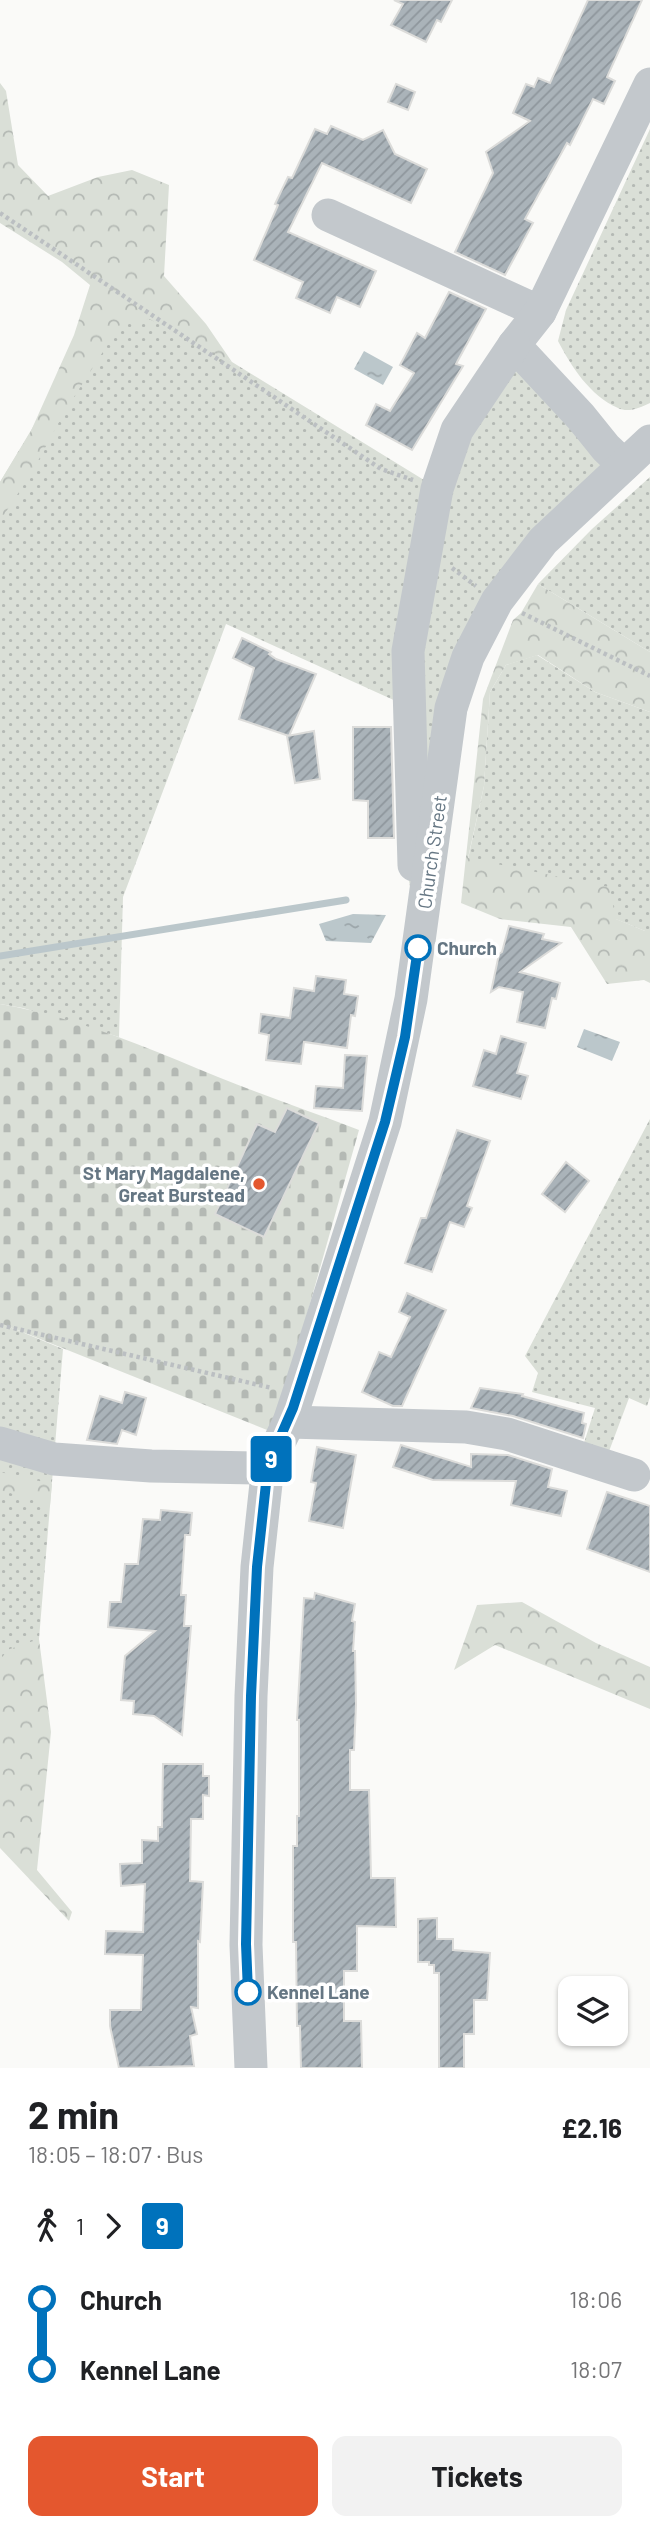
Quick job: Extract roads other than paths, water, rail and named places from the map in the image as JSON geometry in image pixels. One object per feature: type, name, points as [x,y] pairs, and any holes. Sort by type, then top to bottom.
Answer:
[{"type":"street","points":[[422,922],[414,907],[408,651],[437,489],[457,430],[514,345],[540,312],[650,84]]},
{"type":"street","points":[[328,215],[540,312]]},
{"type":"street","points":[[514,345],[606,448],[624,464]]},
{"type":"street","name":"Church Street","points":[[251,2068],[246,1944],[251,1696],[257,1567],[268,1465],[293,1408],[385,1122],[405,1037],[452,708],[468,657],[496,601],[543,541],[650,441]]},
{"type":"street","points":[[293,1408],[507,1434],[635,1475]]},
{"type":"street","points":[[0,1443],[54,1459],[151,1466],[259,1468],[268,1465]]},
{"type":"water","points":[[364,351],[393,367],[383,385],[354,369]]},
{"type":"water","points":[[353,914],[386,915],[371,943],[326,941],[319,924]]},
{"type":"water","points":[[584,1029],[620,1042],[612,1061],[577,1047]]},
{"type":"waterway","points":[[0,956],[346,900]]},
{"type":"place","name":"Church","points":[[418,948]]},
{"type":"place","name":"St Mary Magdalene, Great Burstead","points":[[259,1184]]},
{"type":"place","name":"Kennel Lane","points":[[248,1992]]}]
